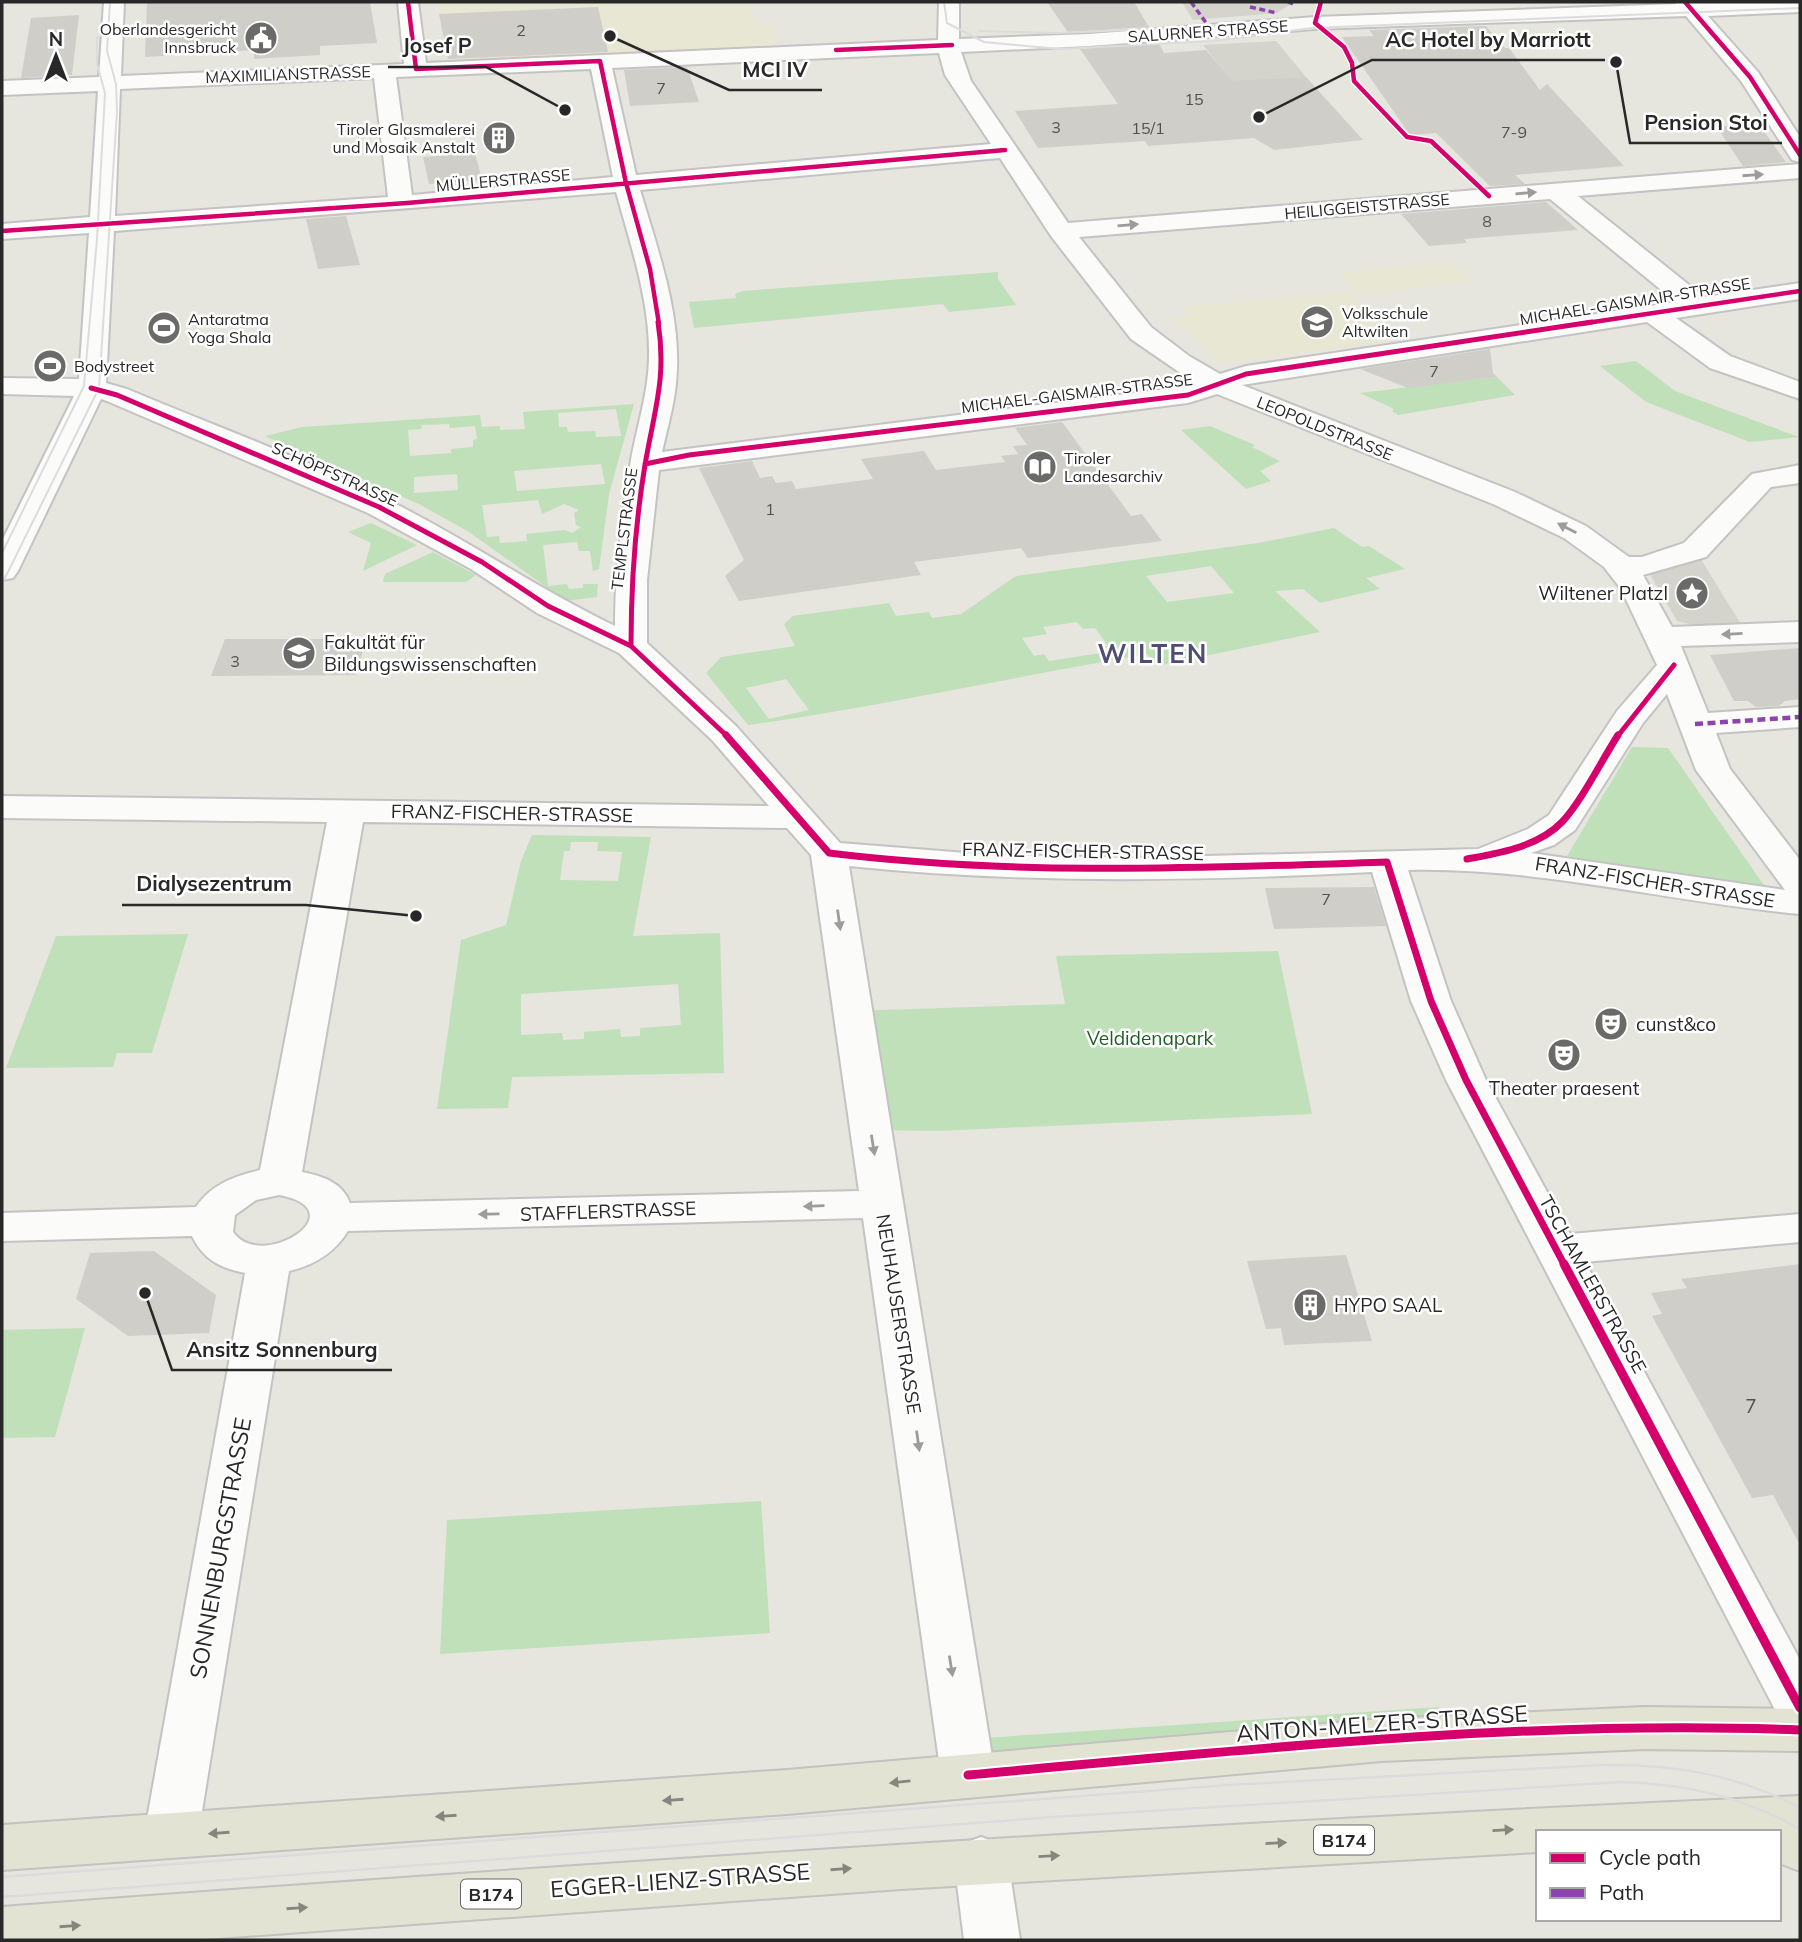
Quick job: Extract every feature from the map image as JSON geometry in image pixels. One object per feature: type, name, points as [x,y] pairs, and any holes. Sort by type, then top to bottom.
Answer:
[{"type":"main road","name":"ANTON-MELZER-STRASSE","points":[[968,1774],[1234,1751],[1506,1733],[1645,1728],[1800,1730]]},
{"type":"main road","points":[[2,1848],[787,1792],[968,1774]]},
{"type":"main road","name":"B174","points":[[1641,1830],[1729,1826],[1800,1818]]},
{"type":"main road","name":"B174","points":[[981,1860],[1536,1835]]},
{"type":"main road","points":[[1781,1841],[1800,1848]]},
{"type":"main road","name":"EGGER-LIENZ-STRASSE","points":[[2,1931],[591,1886],[981,1860]]},
{"type":"street","points":[[2,571],[91,388],[104,226],[114,2]]},
{"type":"street","points":[[408,2],[416,69]]},
{"type":"street","name":"LEOPOLDSTRASSE","points":[[949,2],[956,79],[970,93],[1060,231],[1141,333],[1180,362],[1219,385],[1360,444],[1504,498],[1575,532],[1623,567],[1668,651],[1713,770],[1800,885]]},
{"type":"street","points":[[1191,2],[1212,31]]},
{"type":"street","points":[[1315,23],[1321,2]]},
{"type":"street","points":[[1250,7],[1286,6]]},
{"type":"street","points":[[1688,6],[1750,77],[1800,155]]},
{"type":"street","name":"SALURNER STRASSE","points":[[984,62],[1050,45],[1089,40],[1315,23],[1688,6],[1800,6]]},
{"type":"street","points":[[952,45],[984,62],[970,93]]},
{"type":"street","name":"MAXIMILIANSTRASSE","points":[[2,88],[952,45]]},
{"type":"street","name":"TEMPLSTRASSE","points":[[600,61],[626,183],[650,269],[663,351],[662,384],[645,464],[629,600],[631,646]]},
{"type":"street","points":[[384,70],[401,203]]},
{"type":"street","name":"MÜLLERSTRASSE","points":[[2,231],[104,226],[401,203],[1005,150]]},
{"type":"street","name":"HEILIGGEISTSTRASSE","points":[[1060,231],[1800,172]]},
{"type":"street","points":[[1556,191],[1699,306]]},
{"type":"street","name":"MICHAEL-GAISMAIR-STRASSE","points":[[645,464],[689,455],[1188,395],[1246,374],[1800,291]]},
{"type":"street","points":[[1652,313],[1720,362],[1800,391]]},
{"type":"street","name":"SCHÖPFSTRASSE","points":[[2,386],[91,388],[117,395],[379,507],[482,562],[548,606],[631,646]]},
{"type":"street","points":[[1623,567],[1645,566],[1695,550],[1713,528],[1762,480],[1800,474]]},
{"type":"street","points":[[1668,651],[1800,632]]},
{"type":"street","points":[[631,646],[702,711],[756,767],[829,853]]},
{"type":"street","name":"FRANZ-FISCHER-STRASSE","points":[[1467,859],[1507,851],[1541,837],[1562,822],[1629,718],[1668,651]]},
{"type":"street","points":[[1695,724],[1800,717]]},
{"type":"street","name":"FRANZ-FISCHER-STRASSE","points":[[2,807],[796,817]]},
{"type":"street","points":[[279,1181],[347,810]]},
{"type":"street","name":"FRANZ-FISCHER-STRASSE","points":[[829,853],[929,864],[1075,867],[1230,868],[1467,859],[1582,868],[1765,900],[1800,903]]},
{"type":"street","name":"NEUHAUSERSTRASSE","points":[[829,853],[968,1774]]},
{"type":"street","name":"TSCHAMLERSTRASSE","points":[[1387,862],[1431,1001],[1466,1080],[1554,1250],[1616,1359],[1800,1708]]},
{"type":"street","points":[[279,1181],[298,1182],[325,1195],[332,1205],[333,1217],[329,1229],[312,1245],[287,1257],[269,1260],[230,1255],[217,1246],[210,1234],[210,1221],[216,1209],[227,1198],[251,1186],[279,1181]]},
{"type":"street","name":"STAFFLERSTRASSE","points":[[333,1217],[882,1203]]},
{"type":"street","points":[[2,1227],[210,1221]]},
{"type":"street","points":[[1554,1250],[1800,1228]]},
{"type":"street","name":"SONNENBURGSTRASSE","points":[[171,1836],[269,1260]]},
{"type":"street","points":[[981,1860],[992,1940]]},
{"type":"shaded area","points":[[439,2],[747,2],[758,25],[773,25],[779,48],[448,61]]},
{"type":"shaded area","points":[[1182,2],[1294,2],[1277,13],[1193,20]]},
{"type":"shaded area","points":[[1276,41],[1306,77],[1258,80],[1245,96],[1203,45]]},
{"type":"shaded area","points":[[1452,262],[1473,281],[1352,297],[1399,339],[1221,364],[1172,318],[1188,315],[1181,307],[1355,291],[1342,272]]},
{"type":"shaded area","name":"Wiltener Platzl","points":[[1695,550],[1741,624],[1694,625],[1677,621],[1645,566]]},
{"type":"green space","points":[[998,272],[998,279],[1016,305],[949,312],[943,304],[694,328],[689,302],[736,298],[735,294],[743,291]]},
{"type":"green space","points":[[1636,361],[1675,391],[1799,437],[1750,442],[1646,402],[1600,366]]},
{"type":"green space","points":[[1497,377],[1515,395],[1398,415],[1392,411],[1394,409],[1360,393]]},
{"type":"green space","points":[[634,404],[609,494],[599,569],[593,571],[590,551],[579,551],[577,542],[543,545],[548,586],[567,584],[569,589],[583,588],[583,584],[598,584],[597,597],[566,601],[469,532],[419,504],[265,436],[302,427],[480,415],[482,427],[500,426],[500,430],[525,429],[523,412]],"holes":[[[616,409],[621,436],[596,437],[595,431],[568,432],[567,427],[559,427],[558,413]],[[449,424],[450,428],[475,426],[477,439],[473,440],[473,447],[451,449],[451,453],[410,456],[408,430],[421,429],[422,425]],[[601,464],[605,484],[517,491],[514,471]],[[457,474],[458,490],[414,493],[414,477]],[[538,500],[542,514],[564,504],[579,510],[574,513],[576,525],[581,527],[572,533],[565,530],[526,534],[527,541],[500,543],[499,536],[487,537],[482,505]]]},
{"type":"green space","points":[[1210,426],[1255,445],[1252,447],[1280,461],[1260,471],[1271,481],[1246,489],[1181,430]]},
{"type":"green space","points":[[371,523],[417,545],[363,571],[371,543],[348,532]]},
{"type":"green space","points":[[1334,528],[1362,547],[1369,546],[1405,569],[1366,578],[1380,589],[1320,603],[1303,589],[1275,591],[1320,632],[1157,666],[1147,654],[748,725],[706,673],[721,657],[795,646],[784,624],[793,616],[889,603],[896,616],[929,612],[932,618],[961,614],[1016,576],[1258,543]],"holes":[[[1211,566],[1234,593],[1167,602],[1146,576]],[[1077,622],[1083,629],[1095,628],[1108,646],[1098,647],[1101,653],[1049,661],[1044,654],[1034,656],[1022,638],[1047,634],[1043,627]],[[786,679],[809,710],[769,719],[746,688]]]},
{"type":"green space","points":[[433,552],[476,575],[466,582],[383,582],[385,574]]},
{"type":"green space","points":[[1632,747],[1668,748],[1768,891],[1567,856]]},
{"type":"green space","points":[[532,835],[651,837],[633,936],[720,933],[724,1073],[512,1077],[508,1108],[437,1109],[461,940],[506,925],[521,861]],"holes":[[[571,842],[598,842],[597,851],[622,852],[618,881],[560,880],[564,851],[570,851]],[[678,984],[681,1025],[640,1028],[640,1036],[621,1037],[620,1029],[584,1032],[584,1039],[563,1040],[562,1033],[521,1035],[521,994]]]},
{"type":"green space","points":[[188,934],[152,1053],[117,1053],[113,1067],[6,1068],[56,936]]},
{"type":"green space","name":"Veldidenapark","points":[[1278,951],[1312,1114],[938,1131],[871,1130],[853,1011],[1065,1004],[1056,956]]},
{"type":"green space","points":[[85,1328],[55,1437],[2,1438],[2,1330]]},
{"type":"green space","points":[[761,1501],[770,1633],[440,1654],[447,1520]]},
{"type":"green space","points":[[1440,1707],[1427,1716],[1411,1721],[1145,1739],[993,1753],[977,1753],[970,1739]]},
{"type":"building","points":[[147,2],[370,2],[377,43],[320,46],[320,55],[254,59],[254,50],[145,57]]},
{"type":"building","points":[[1047,2],[1134,2],[1149,27],[1068,32]]},
{"type":"building","points":[[598,7],[608,52],[448,59],[439,14]]},
{"type":"building","points":[[79,15],[72,75],[21,78],[31,18]]},
{"type":"building","points":[[1486,26],[1505,48],[1509,48],[1540,90],[1547,84],[1624,166],[1515,175],[1525,184],[1490,186],[1436,133],[1410,135],[1342,37],[1374,36],[1369,30]]},
{"type":"building","points":[[1159,43],[1164,53],[1206,50],[1233,81],[1306,77],[1363,140],[1274,150],[1254,138],[1148,146],[1145,141],[1038,148],[1015,111],[1118,104],[1080,49]]},
{"type":"building","points":[[687,67],[699,102],[630,106],[624,70]]},
{"type":"building","points":[[1716,126],[1760,126],[1786,162],[1743,166]]},
{"type":"building","points":[[475,153],[482,180],[429,184],[423,157]]},
{"type":"building","points":[[1546,202],[1578,230],[1464,239],[1467,243],[1429,246],[1401,214]]},
{"type":"building","points":[[346,216],[360,265],[318,269],[306,219]]},
{"type":"building","points":[[1490,349],[1493,373],[1497,377],[1408,388],[1360,369]]},
{"type":"building","points":[[1062,422],[1131,516],[1142,514],[1162,541],[1028,558],[1021,548],[914,562],[921,575],[739,601],[725,576],[744,560],[699,468],[752,461],[760,478],[772,476],[776,483],[792,481],[796,489],[873,479],[861,459],[924,451],[936,470],[1005,462],[1001,456],[1018,454],[1013,446],[1027,445],[1015,428]]},
{"type":"building","name":"Fakultät für Bildungswissenschaften","points":[[225,639],[366,639],[356,675],[211,676]]},
{"type":"building","points":[[1800,648],[1800,699],[1785,701],[1779,706],[1756,707],[1748,701],[1734,701],[1710,655]]},
{"type":"building","points":[[1374,887],[1386,926],[1274,929],[1265,888]]},
{"type":"building","points":[[154,1251],[216,1295],[209,1333],[128,1336],[76,1299],[90,1253]]},
{"type":"building","name":"HYPO SAAL","points":[[1346,1255],[1372,1341],[1284,1345],[1281,1328],[1266,1329],[1247,1261]]},
{"type":"building","points":[[1800,1264],[1800,1545],[1773,1495],[1752,1498],[1652,1316],[1662,1314],[1651,1293],[1687,1288],[1681,1279]]},
{"type":"tram line","points":[[2,584],[99,388],[117,112],[116,84],[107,51],[110,2]]},
{"type":"tram line","points":[[944,2],[947,23],[984,42],[1060,49],[1214,41],[1312,28],[1800,8]]},
{"type":"tram line","points":[[980,31],[1058,33],[1281,23]]},
{"type":"tram line","points":[[2,553],[84,386],[97,239],[105,93],[97,64],[97,37]]},
{"type":"tram line","points":[[2,1877],[1228,1785],[1601,1765],[1704,1773],[1752,1787],[1800,1808]]},
{"type":"tram line","points":[[2,1897],[1053,1817],[1622,1782],[1646,1783],[1714,1794],[1757,1808],[1800,1829]]},
{"type":"marked path","points":[[1191,2],[1212,31]]},
{"type":"marked path","points":[[1288,2],[1293,4]]},
{"type":"marked path","points":[[1250,7],[1277,13]]},
{"type":"marked path","points":[[1695,724],[1800,717]]},
{"type":"cycle path","points":[[408,2],[416,69],[600,61],[626,183],[650,269],[663,351],[662,384],[645,464],[631,580],[631,646]]},
{"type":"cycle path","points":[[1321,2],[1315,23],[1330,33],[1349,54],[1354,81],[1407,137],[1431,141],[1489,196]]},
{"type":"cycle path","points":[[1685,2],[1750,77],[1800,155]]},
{"type":"cycle path","points":[[836,50],[952,45]]},
{"type":"cycle path","points":[[2,231],[407,203],[1005,150]]},
{"type":"cycle path","points":[[645,464],[689,455],[1188,395],[1246,374],[1800,291]]},
{"type":"cycle path","points":[[91,388],[117,395],[379,507],[482,562],[548,606],[631,646],[724,733],[829,853],[917,863],[1043,869],[1158,869],[1387,862],[1431,1001],[1466,1080],[1800,1708]]},
{"type":"cycle path","points":[[1467,859],[1507,851],[1541,837],[1562,822],[1629,718],[1674,665]]},
{"type":"cycle path","points":[[968,1775],[1276,1748],[1460,1736],[1673,1728],[1800,1730]]},
{"type":"place","name":"MCI IV","points":[[610,36]]},
{"type":"place","name":"Oberlandesgericht Innsbruck","points":[[261,38]]},
{"type":"place","name":"Pension Stoi","points":[[1616,62]]},
{"type":"place","name":"Josef P","points":[[565,110]]},
{"type":"place","name":"AC Hotel by Marriott","points":[[1259,117]]},
{"type":"place","name":"Tiroler Glasmalerei und Mosaik Anstalt","points":[[499,138]]},
{"type":"place","name":"Volksschule Altwilten","points":[[1317,322]]},
{"type":"place","name":"Antaratma Yoga Shala","points":[[164,328]]},
{"type":"place","name":"Bodystreet","points":[[50,366]]},
{"type":"place","name":"Tiroler Landesarchiv","points":[[1040,467]]},
{"type":"place","name":"Wiltener Platzl","points":[[1692,593]]},
{"type":"place","name":"Fakultät für Bildungswissenschaften","points":[[299,653]]},
{"type":"place","name":"Dialysezentrum","points":[[416,916]]},
{"type":"place","name":"cunst&co","points":[[1611,1024]]},
{"type":"place","name":"Theater praesent","points":[[1564,1055]]},
{"type":"place","name":"Ansitz Sonnenburg","points":[[145,1293]]},
{"type":"place","name":"HYPO SAAL","points":[[1310,1305]]},
{"type":"district","name":"WILTEN","points":[[1153,653]]}]
